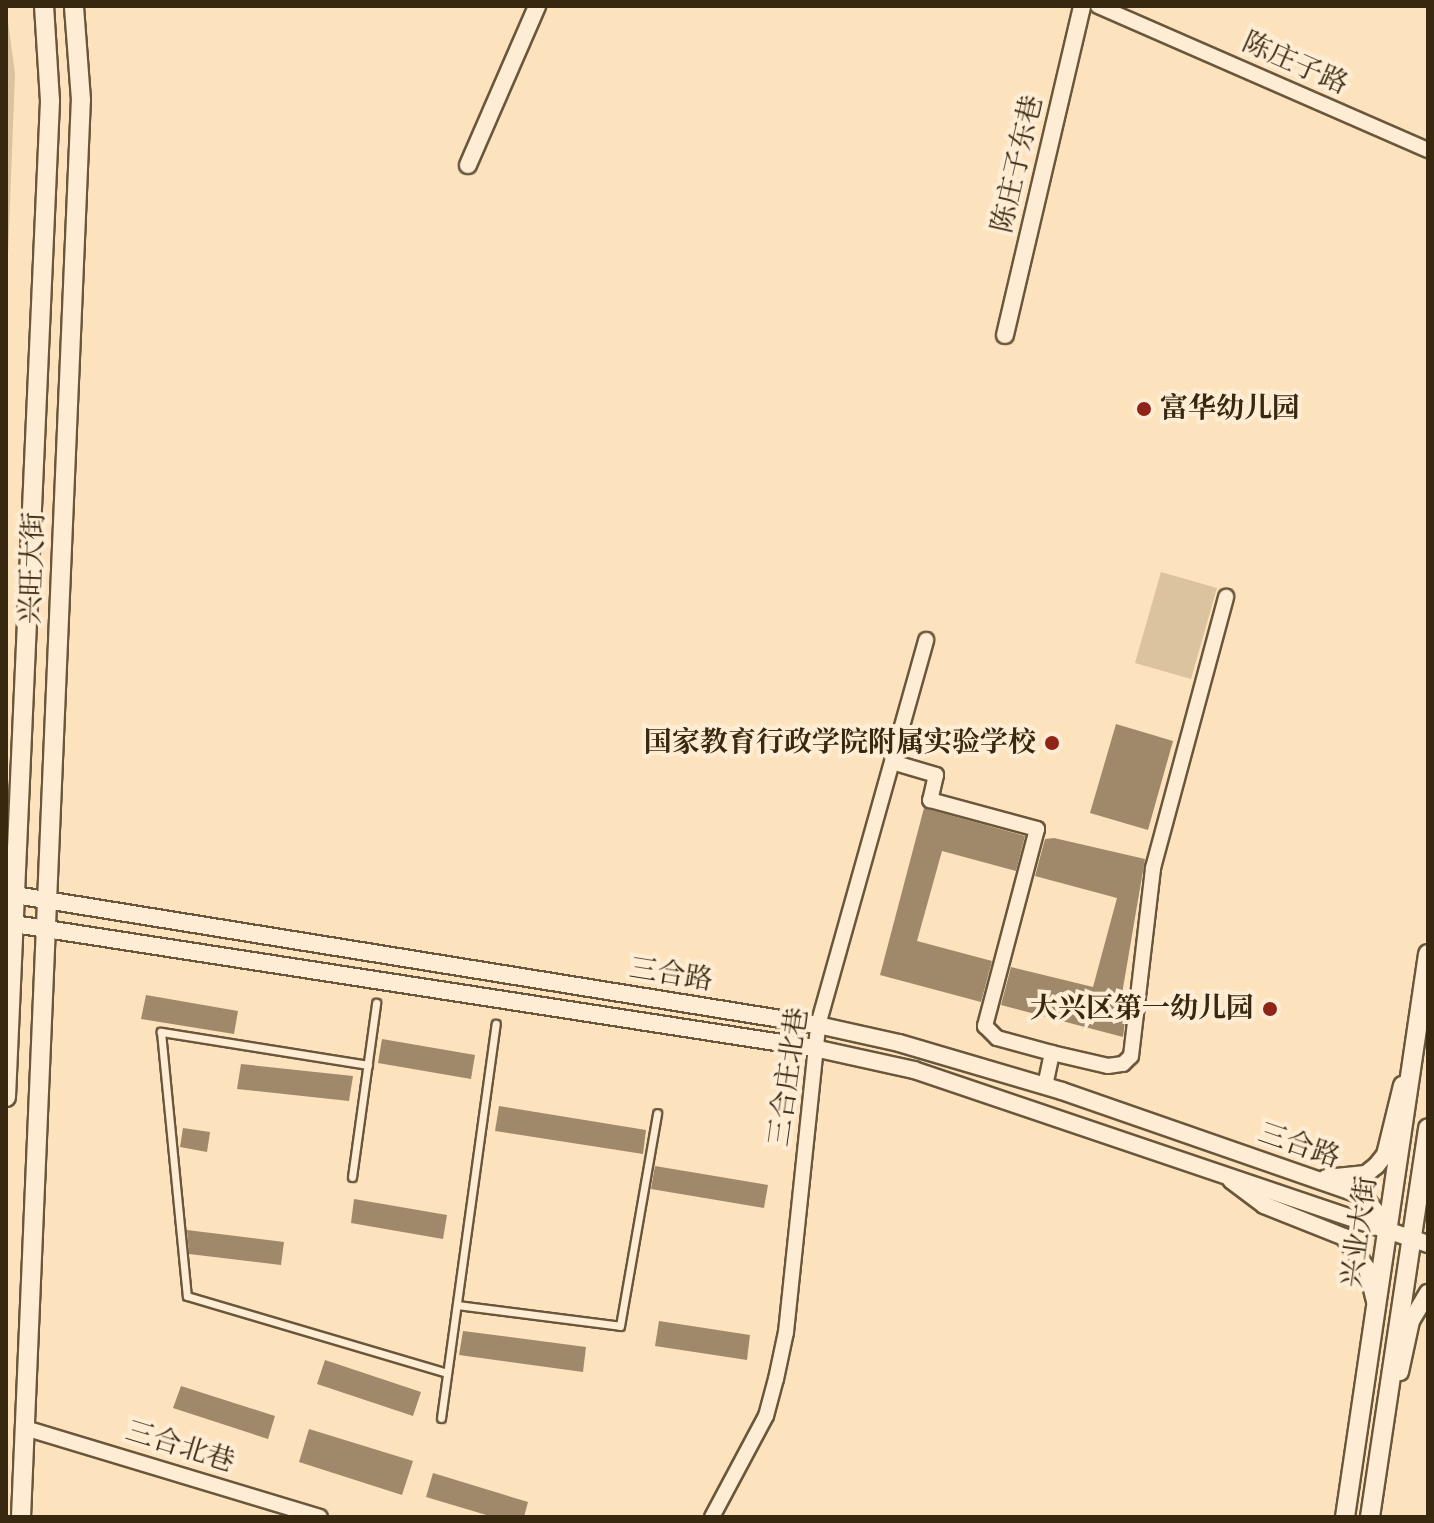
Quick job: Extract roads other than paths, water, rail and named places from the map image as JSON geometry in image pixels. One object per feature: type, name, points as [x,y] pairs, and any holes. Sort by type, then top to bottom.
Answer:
[{"type":"main road","name":"兴旺大街","points":[[6,1097],[50,101],[44,6]]},
{"type":"main road","name":"兴旺大街","points":[[21,1517],[81,100],[74,6]]},
{"type":"main road","name":"兴业大街","points":[[1345,1517],[1428,954]]},
{"type":"main road","name":"兴业大街","points":[[1370,1517],[1384,1423],[1421,1241],[1428,1128]]},
{"type":"street","points":[[468,165],[537,6]]},
{"type":"street","name":"陈庄子东巷","points":[[1005,335],[1082,6]]},
{"type":"street","name":"陈庄子路","points":[[1098,6],[1428,150]]},
{"type":"street","points":[[892,762],[936,775],[930,800],[1037,829],[985,1026],[997,1038],[1108,1066],[1123,1064],[1131,1056],[1153,868],[1226,597]]},
{"type":"street","name":"三合庄北巷","points":[[712,1517],[766,1416],[776,1379],[786,1332],[818,1025],[926,640]]},
{"type":"street","name":"三合路","points":[[15,895],[818,1025],[1045,1086],[1363,1196],[1390,1228]]},
{"type":"street","name":"三合路","points":[[14,924],[814,1048],[914,1070],[1390,1228]]},
{"type":"street","points":[[1045,1086],[1052,1053]]},
{"type":"street","points":[[1288,1170],[1338,1181],[1366,1174],[1376,1166],[1385,1155],[1413,1061]]},
{"type":"street","points":[[1217,1169],[1264,1205],[1344,1237],[1367,1269],[1377,1314]]},
{"type":"street","points":[[1390,1228],[1421,1241]]},
{"type":"street","points":[[1384,1423],[1411,1321],[1428,1293]]},
{"type":"street","name":"三合北巷","points":[[25,1428],[320,1517]]},
{"type":"lane","points":[[352,1177],[376,1003]]},
{"type":"lane","points":[[441,1418],[496,1024]]},
{"type":"lane","points":[[368,1065],[161,1032],[187,1296],[447,1373]]},
{"type":"lane","points":[[457,1305],[620,1326],[657,1113]]},
{"type":"place","name":"富华幼儿园","points":[[1144,409]]},
{"type":"place","name":"国家教育行政学院附属实验学校","points":[[1052,743]]},
{"type":"place","name":"大兴区第一幼儿园","points":[[1270,1009]]}]
